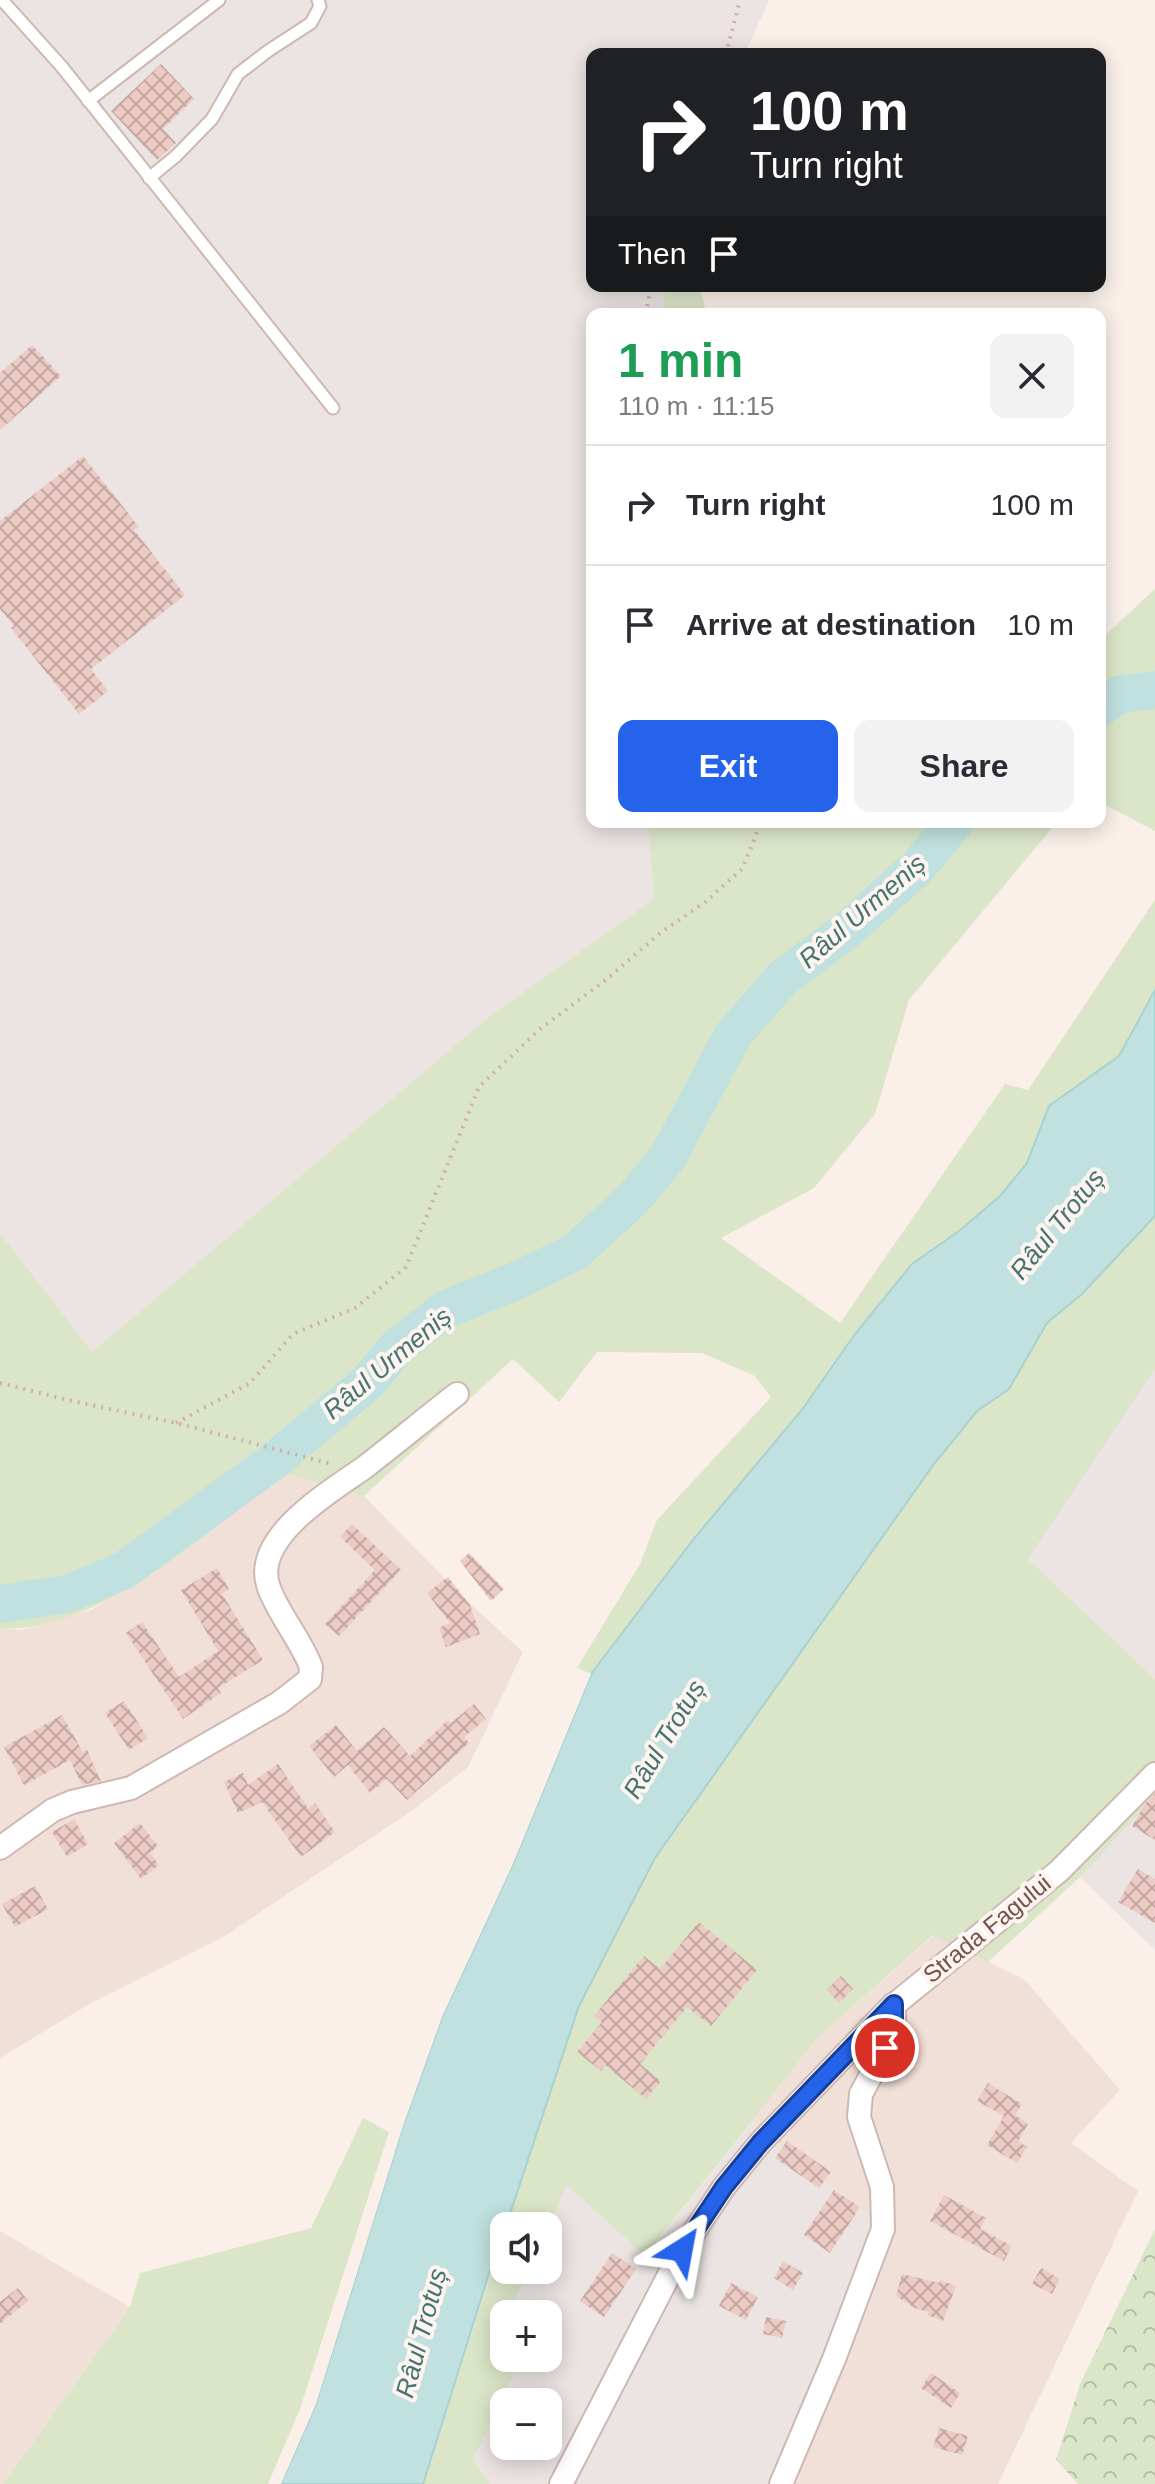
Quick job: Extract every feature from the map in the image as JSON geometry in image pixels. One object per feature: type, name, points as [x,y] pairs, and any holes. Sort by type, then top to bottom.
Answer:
[{"type":"street","points":[[0,1848],[53,1810],[72,1802],[131,1788],[279,1703],[310,1679],[311,1667],[306,1653],[268,1584],[272,1553],[291,1525],[313,1503],[457,1394]]},
{"type":"street","name":"Strada Fagului","points":[[561,2484],[682,2250],[760,2143],[894,2004],[1059,1871],[1155,1774]]},
{"type":"street","points":[[781,2484],[834,2359],[883,2229],[882,2187],[859,2117],[861,2094],[894,2032],[894,2004]]},
{"type":"lane","points":[[2,0],[88,101],[333,408]]},
{"type":"lane","points":[[88,101],[219,0]]},
{"type":"lane","points":[[149,178],[212,119],[238,74],[311,23],[320,6],[318,0]]},
{"type":"path","points":[[728,48],[740,0]]},
{"type":"path","points":[[176,1423],[250,1383],[293,1334],[355,1308],[406,1267],[479,1087],[540,1029],[607,979],[659,934],[705,902],[742,869],[757,828]]},
{"type":"path","points":[[0,1383],[176,1423],[359,1471]]},
{"type":"shaded area","points":[[0,0],[769,0],[748,48],[586,48],[586,292],[665,292],[662,308],[586,308],[586,828],[648,828],[654,899],[491,1015],[91,1353],[0,1233]]},
{"type":"shaded area","points":[[1155,1369],[1155,1679],[1028,1559]]},
{"type":"shaded area","points":[[284,1473],[364,1496],[465,1599],[523,1652],[468,1767],[413,1810],[225,1936],[91,2003],[0,2058],[0,1628],[21,1630],[91,1610],[178,1556]]},
{"type":"shaded area","points":[[1155,1797],[1155,1950],[1080,1877]]},
{"type":"shaded area","points":[[934,1935],[1025,1980],[1120,2090],[1071,2143],[1138,2191],[998,2484],[767,2484],[876,2222],[752,2121],[817,2039]]},
{"type":"shaded area","points":[[752,2121],[877,2222],[767,2484],[490,2484],[473,2460],[490,2424],[490,2460],[562,2460],[562,2388],[507,2388],[512,2372],[562,2372],[562,2300],[515,2300],[523,2284],[562,2284],[562,2212],[555,2212],[567,2184],[646,2256]]},
{"type":"shaded area","points":[[0,2231],[130,2307],[3,2484],[0,2484]]},
{"type":"green space","points":[[665,292],[701,292],[705,308],[662,308]]},
{"type":"green space","points":[[1155,589],[1155,831],[1106,805],[1106,634]]},
{"type":"green space","points":[[648,828],[1052,828],[909,1000],[875,1114],[814,1188],[721,1238],[840,1323],[1005,1084],[1028,1090],[1155,900],[1155,990],[1119,1056],[1049,1106],[1027,1163],[1000,1196],[959,1231],[912,1264],[855,1334],[801,1411],[692,1541],[591,1674],[577,1668],[640,1564],[657,1520],[771,1397],[755,1376],[702,1353],[597,1352],[559,1402],[513,1359],[364,1496],[284,1473],[188,1549],[112,1597],[74,1615],[36,1626],[0,1628],[0,1233],[92,1352],[491,1015],[654,899]]},
{"type":"green space","points":[[1155,1216],[1155,1369],[1028,1559],[1155,1679],[1155,1797],[1080,1877],[988,1962],[933,1935],[817,2039],[645,2256],[567,2185],[555,2212],[511,2212],[579,2006],[655,1858],[934,1464],[977,1411],[1009,1389],[1047,1323],[1082,1294]]},
{"type":"green space","points":[[363,2118],[389,2132],[300,2409],[268,2484],[3,2484],[130,2307],[140,2273],[311,2228]]},
{"type":"green space","points":[[1155,2229],[1155,2484],[1078,2484],[1056,2460],[1080,2384]]},
{"type":"green space","points":[[490,2276],[490,2284],[523,2284],[515,2300],[490,2300],[490,2372],[512,2372],[513,2376],[507,2388],[490,2388],[490,2424],[473,2460],[490,2484],[423,2484]]},
{"type":"water","name":"Râul Trotuș","points":[[1155,990],[1155,1216],[1082,1294],[1047,1323],[1009,1389],[977,1411],[934,1464],[655,1858],[579,2006],[511,2212],[490,2212],[490,2271],[423,2484],[281,2484],[316,2404],[403,2126],[442,2017],[512,1866],[591,1674],[692,1541],[801,1411],[855,1334],[912,1264],[959,1231],[1000,1196],[1027,1163],[1049,1106],[1119,1056]]},
{"type":"pier","points":[[588,1672],[591,1674],[512,1866],[442,2017],[403,2126],[316,2404],[281,2484],[277,2484],[312,2403],[399,2124],[438,2016],[508,1865]]},
{"type":"building","points":[[161,64],[194,99],[163,129],[176,143],[157,160],[111,111]]},
{"type":"building","points":[[32,345],[61,376],[0,430],[0,373]]},
{"type":"building","points":[[83,456],[139,527],[134,530],[185,595],[91,669],[108,691],[79,714],[11,628],[14,626],[0,609],[0,521]]},
{"type":"building","points":[[352,1524],[401,1570],[339,1636],[325,1624],[375,1570],[340,1537]]},
{"type":"building","points":[[469,1553],[504,1589],[491,1601],[460,1561]]},
{"type":"building","points":[[217,1568],[229,1589],[222,1594],[263,1660],[218,1688],[221,1693],[183,1719],[126,1633],[142,1622],[179,1677],[218,1651],[181,1590]]},
{"type":"building","points":[[448,1577],[470,1605],[480,1634],[446,1647],[439,1628],[450,1623],[427,1593]]},
{"type":"building","points":[[124,1701],[148,1738],[129,1750],[105,1713]]},
{"type":"building","points":[[474,1704],[486,1719],[464,1737],[469,1743],[407,1800],[387,1779],[370,1793],[348,1765],[334,1777],[309,1746],[336,1725],[357,1751],[384,1727],[410,1756],[448,1720],[451,1723]]},
{"type":"building","points":[[62,1715],[83,1752],[87,1750],[101,1781],[82,1785],[70,1760],[24,1785],[4,1747]]},
{"type":"building","points":[[278,1764],[308,1808],[315,1803],[335,1832],[301,1857],[262,1802],[238,1813],[224,1782],[243,1773],[248,1785]]},
{"type":"building","points":[[1155,1794],[1155,1840],[1132,1826]]},
{"type":"building","points":[[74,1819],[88,1844],[67,1857],[52,1832]]},
{"type":"building","points":[[140,1823],[158,1846],[150,1853],[159,1865],[141,1879],[114,1843]]},
{"type":"building","points":[[1138,1869],[1155,1879],[1155,1923],[1118,1902]]},
{"type":"building","points":[[35,1886],[48,1909],[15,1927],[2,1904]]},
{"type":"building","points":[[699,1922],[757,1970],[711,2026],[687,2007],[640,2064],[661,2081],[646,2099],[605,2065],[601,2071],[577,2052],[602,2022],[594,2016],[644,1956],[660,1969]]},
{"type":"building","points":[[841,1976],[853,1989],[839,2003],[827,1990]]},
{"type":"building","points":[[988,2083],[1022,2104],[1015,2115],[1028,2124],[1018,2141],[1027,2147],[1017,2163],[987,2145],[1004,2116],[977,2101]]},
{"type":"building","points":[[787,2141],[831,2172],[819,2188],[775,2158]]},
{"type":"building","points":[[834,2190],[860,2207],[830,2253],[804,2235]]},
{"type":"building","points":[[944,2195],[986,2218],[980,2229],[1012,2246],[1004,2261],[930,2221]]},
{"type":"building","points":[[612,2253],[636,2269],[604,2317],[580,2301]]},
{"type":"building","points":[[783,2261],[803,2273],[793,2290],[774,2278]]},
{"type":"building","points":[[1041,2268],[1060,2279],[1052,2294],[1032,2284]]},
{"type":"building","points":[[902,2274],[956,2286],[943,2321],[896,2296]]},
{"type":"building","points":[[731,2283],[758,2297],[746,2320],[719,2306]]},
{"type":"building","points":[[18,2288],[28,2301],[0,2324],[0,2302]]},
{"type":"building","points":[[766,2317],[786,2321],[782,2338],[763,2334]]},
{"type":"building","points":[[931,2373],[960,2393],[951,2408],[921,2388]]},
{"type":"building","points":[[939,2428],[968,2436],[962,2455],[933,2447]]},
{"type":"waterway","name":"Râul Urmeniș","points":[[1106,703],[1121,694],[1155,690]]},
{"type":"waterway","name":"Râul Urmeniș","points":[[0,1604],[67,1594],[123,1571],[271,1463],[367,1383],[398,1346],[446,1309],[516,1281],[575,1252],[632,1200],[668,1157],[733,1035],[783,978],[847,930],[917,868],[950,828]]},
{"type":"route","points":[[682,2250],[724,2187],[760,2143],[894,2004],[894,2032],[885,2048]]}]
